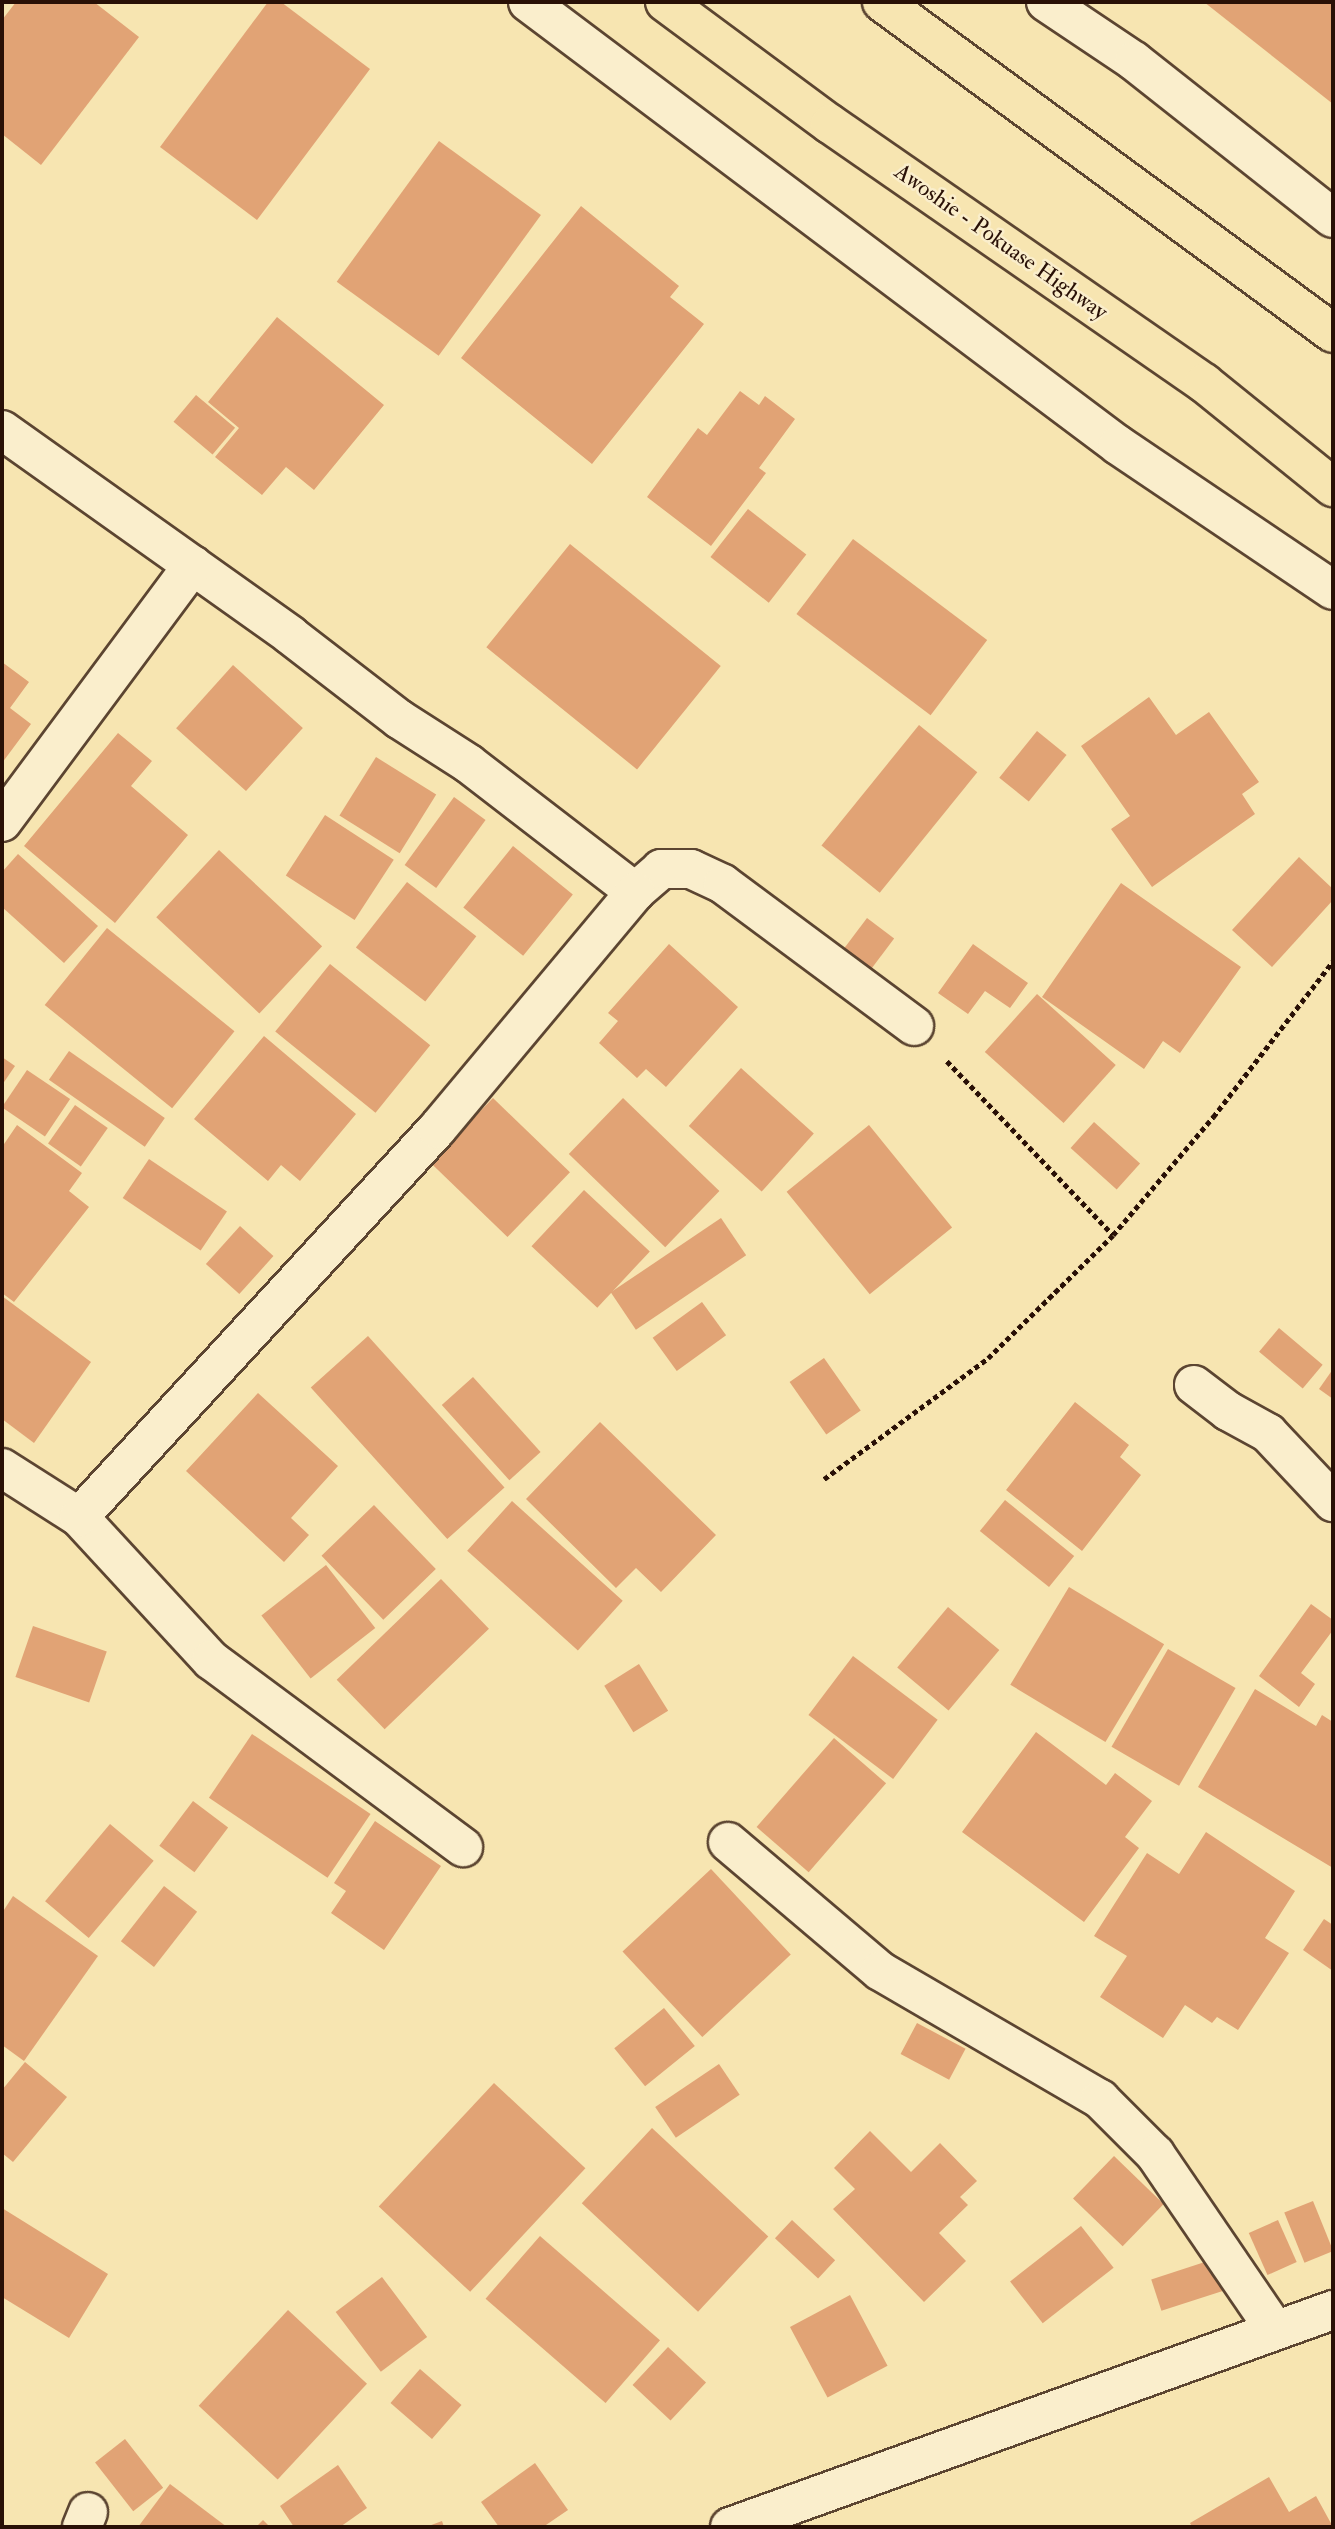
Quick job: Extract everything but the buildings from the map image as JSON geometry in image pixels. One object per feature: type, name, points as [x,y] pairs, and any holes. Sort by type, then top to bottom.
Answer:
[{"type":"main road","name":"Awoshie - Pokuase Highway","points":[[665,2],[830,124],[1204,383],[1333,487]]},
{"type":"main road","points":[[882,2],[1333,333]]},
{"type":"street","points":[[528,2],[1118,445],[1333,590]]},
{"type":"street","points":[[1046,2],[1134,61],[1333,218]]},
{"type":"street","points":[[2,430],[193,565],[399,719],[470,764],[635,892]]},
{"type":"street","points":[[2,822],[193,565]]},
{"type":"street","points":[[79,1517],[437,1129],[635,892],[661,869],[691,869],[723,884],[914,1026]]},
{"type":"street","points":[[1194,1385],[1228,1411],[1268,1433],[1333,1502]]},
{"type":"street","points":[[2,1468],[79,1517],[211,1660],[463,1847]]},
{"type":"street","points":[[728,1842],[880,1972],[1100,2099],[1155,2154],[1275,2330]]},
{"type":"street","points":[[730,2527],[1333,2310]]},
{"type":"path","points":[[824,1479],[988,1358],[1114,1235],[1213,1117],[1333,961]]},
{"type":"path","points":[[914,1026],[1114,1235]]}]
